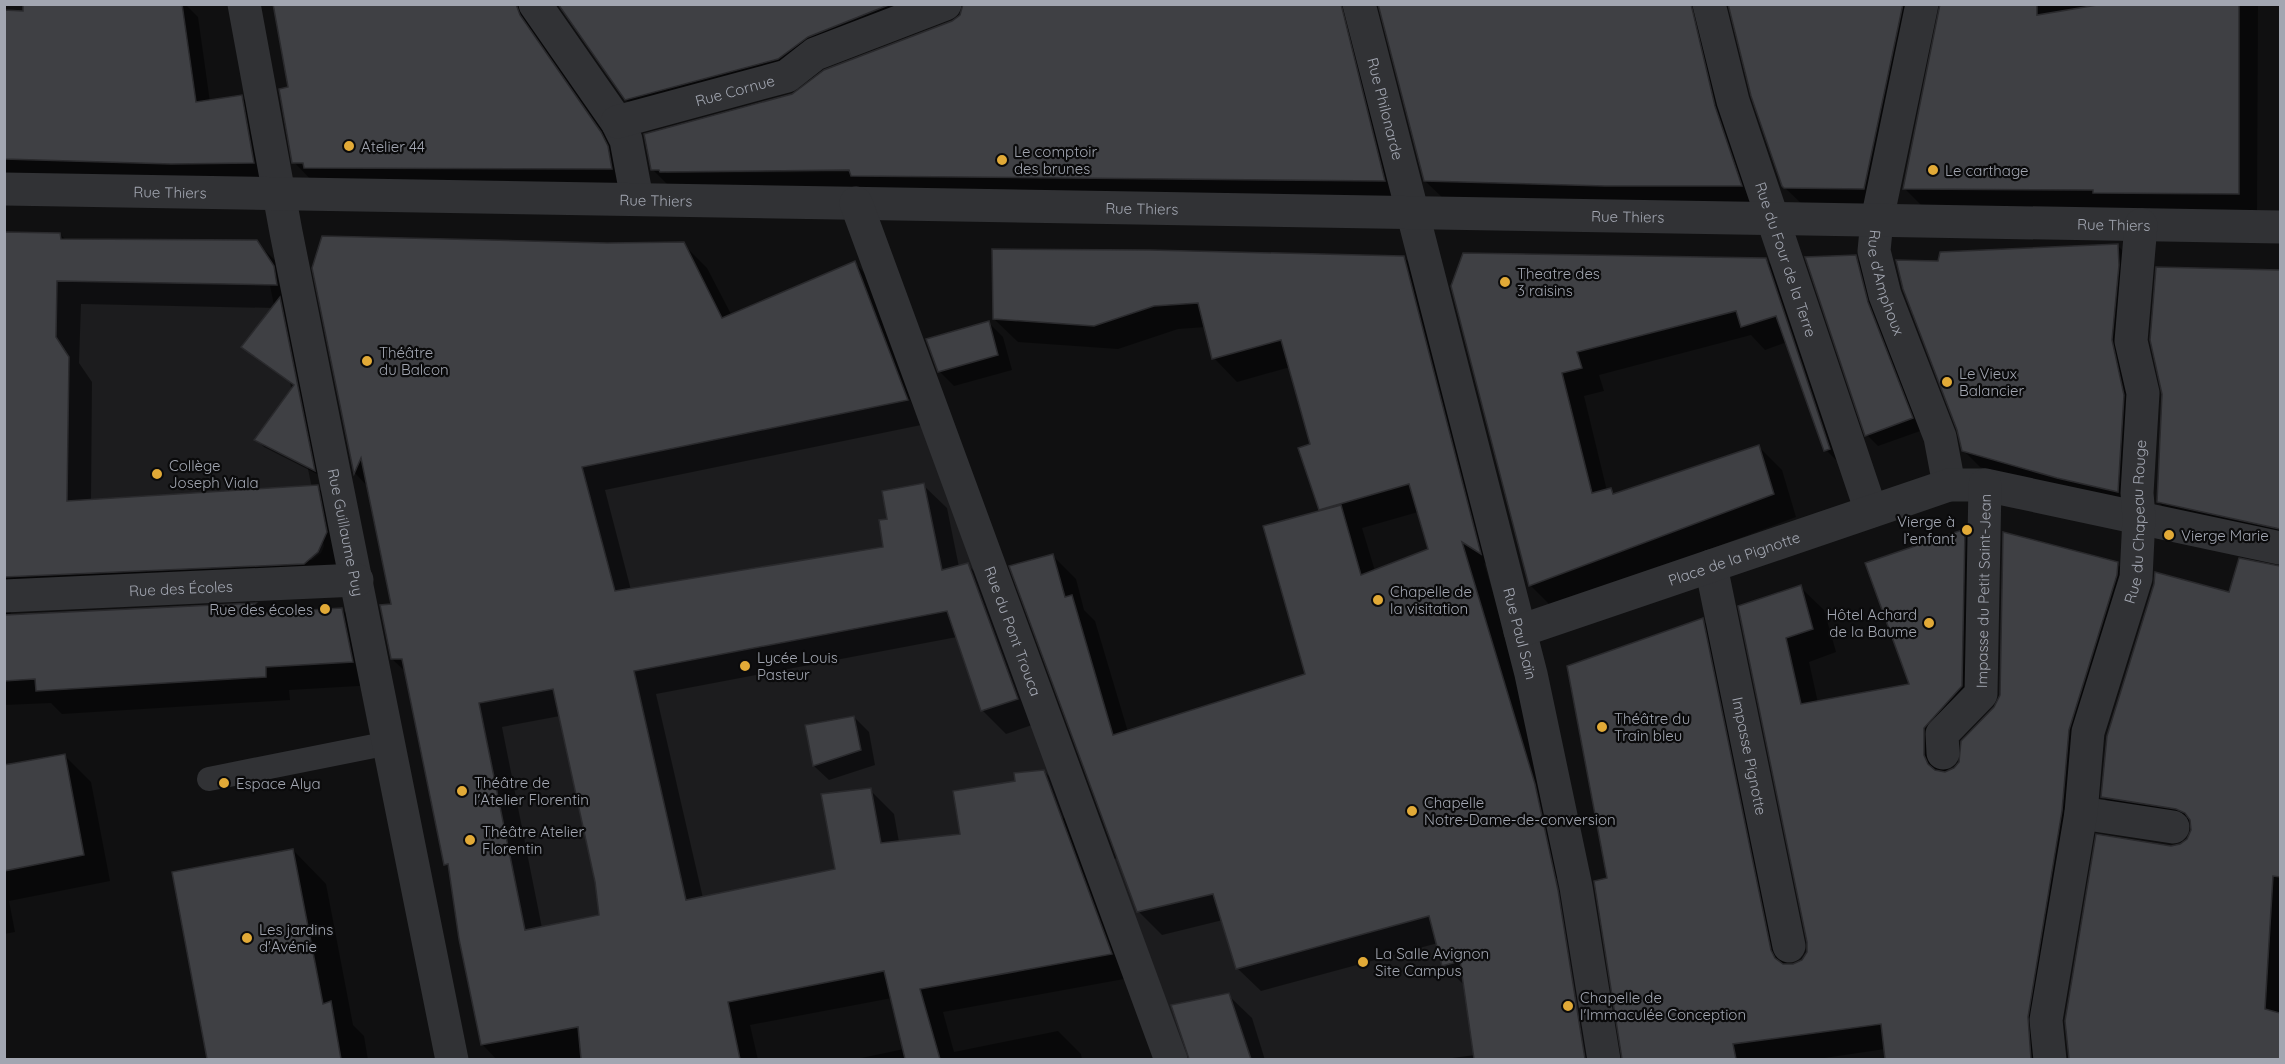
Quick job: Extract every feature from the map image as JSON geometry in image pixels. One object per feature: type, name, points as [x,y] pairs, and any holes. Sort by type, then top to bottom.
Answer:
[{"type":"street","name":"Rue Guillaume Puy","points":[[244,4],[279,193],[452,1059]]},
{"type":"street","points":[[536,4],[617,122],[626,140],[637,199]]},
{"type":"street","name":"Rue Cornue","points":[[617,122],[787,76],[814,54],[945,4]]},
{"type":"street","name":"Rue Philonarde","points":[[1359,4],[1413,212]]},
{"type":"street","name":"Rue du Four de la Terre","points":[[1709,4],[1733,101],[1871,511]]},
{"type":"street","name":"Rue d'Amphoux","points":[[1922,4],[1877,220],[1874,251],[1882,287],[1940,436],[1949,485]]},
{"type":"street","name":"Rue Thiers","points":[[4,189],[2280,227]]},
{"type":"street","name":"Rue du Pont Trouca","points":[[856,203],[1171,1059]]},
{"type":"street","name":"Rue Paul Saïn","points":[[1413,212],[1520,631],[1576,887],[1604,1059]]},
{"type":"street","name":"Rue du Chapeau Rouge","points":[[2050,1059],[2046,1020],[2081,813],[2088,732],[2136,578],[2139,517],[2137,493],[2143,393],[2131,341],[2141,225]]},
{"type":"street","name":"Place de la Pignotte","points":[[1520,631],[1949,485],[1985,485],[2280,548]]},
{"type":"street","name":"Impasse du Petit Saint-Jean","points":[[1943,753],[1942,734],[1981,694],[1985,485]]},
{"type":"street","name":"Impasse Pignotte","points":[[1711,566],[1789,946]]},
{"type":"street","name":"Rue des Écoles","points":[[4,596],[357,579]]},
{"type":"street","points":[[2081,813],[2173,827]]},
{"type":"lane","points":[[208,779],[389,743]]},
{"type":"shaded area","name":"Collège Joseph Viala","points":[[4,239],[258,241],[262,247],[324,546],[321,553],[312,560],[5,568]]},
{"type":"shaded area","name":"Lycée Louis Pasteur","points":[[910,399],[978,561],[1075,816],[955,834],[923,851],[644,909],[524,930],[466,637],[501,483]]},
{"type":"shaded area","name":"La Salle Avignon Site Campus","points":[[1171,843],[1452,910],[1558,878],[1591,1059],[1187,1059],[1114,859]]},
{"type":"building","points":[[23,4],[182,4],[196,102],[242,95],[254,163],[171,164],[4,159],[4,10],[23,11]]},
{"type":"building","points":[[273,4],[516,4],[520,15],[601,132],[608,146],[612,169],[304,168],[303,163],[292,163],[279,89],[288,87]]},
{"type":"building","points":[[558,4],[891,4],[808,37],[778,59],[625,100]]},
{"type":"building","points":[[963,4],[1341,4],[1385,181],[851,176],[849,170],[660,172],[651,170],[644,134],[792,94],[824,70],[952,21],[960,15]]},
{"type":"building","points":[[1378,4],[1691,4],[1715,106],[1742,186],[1605,186],[1424,181]]},
{"type":"building","points":[[1728,4],[1903,4],[1864,189],[1784,188],[1782,186],[1751,96]]},
{"type":"building","points":[[1940,4],[2037,4],[2037,15],[2103,4],[2239,4],[2239,194],[2093,193],[2093,190],[1903,189]]},
{"type":"building","points":[[4,232],[60,233],[61,239],[257,240],[274,266],[277,285],[57,281],[56,337],[69,357],[67,501],[318,485],[327,532],[318,552],[304,564],[4,577]]},
{"type":"building","points":[[322,236],[607,243],[684,242],[722,318],[855,261],[908,400],[582,467],[615,591],[883,547],[879,520],[887,519],[882,491],[924,483],[942,570],[968,563],[1018,699],[981,711],[947,611],[634,671],[686,900],[835,869],[821,794],[871,788],[881,843],[960,834],[953,791],[1015,781],[1014,773],[1044,770],[1112,954],[920,989],[940,1059],[905,1059],[884,971],[728,1002],[740,1059],[581,1059],[578,1027],[481,1045],[459,939],[448,864],[444,865],[402,659],[391,659],[380,605],[391,604],[361,458],[354,474],[312,268]],"holes":[[[553,689],[595,882],[599,915],[525,930],[479,703]]]},
{"type":"building","points":[[2118,244],[2119,265],[2112,340],[2124,395],[2118,492],[2057,478],[1962,451],[1957,430],[1903,289],[1896,260],[1938,261],[1940,252]]},
{"type":"building","points":[[992,249],[1404,256],[1481,554],[1462,542],[1535,784],[1558,890],[1585,1059],[1474,1059],[1460,961],[1442,966],[1429,916],[1236,969],[1213,894],[1137,912],[1009,566],[1053,554],[1065,597],[1072,595],[1113,735],[1305,674],[1263,526],[1341,505],[1361,575],[1428,549],[1409,484],[1319,510],[1298,448],[1310,444],[1281,340],[1212,359],[1198,303],[1154,306],[1094,326],[993,319]]},
{"type":"building","points":[[1463,253],[1766,258],[1830,449],[1824,451],[1776,316],[1741,327],[1736,311],[1577,352],[1582,368],[1562,373],[1592,493],[1611,488],[1613,494],[1759,445],[1774,494],[1529,586],[1451,286]]},
{"type":"building","points":[[1856,255],[1868,302],[1913,418],[1865,436],[1805,257]]},
{"type":"building","points":[[2156,267],[2280,270],[2280,529],[2157,502],[2162,394],[2150,340]]},
{"type":"building","points":[[280,297],[315,471],[254,440],[294,385],[241,347]]},
{"type":"building","points":[[989,321],[998,355],[938,372],[926,339]]},
{"type":"building","points":[[1965,529],[1962,686],[1924,728],[1924,755],[1928,764],[1935,770],[1945,772],[1954,768],[1959,762],[1961,741],[1994,707],[2000,695],[2003,532],[2118,562],[2117,575],[2069,730],[2062,811],[2028,1017],[2031,1059],[1885,1059],[1881,1024],[1733,1044],[1736,1059],[1622,1059],[1594,881],[1607,878],[1567,666],[1703,618],[1771,950],[1775,958],[1783,964],[1793,964],[1802,960],[1807,952],[1807,942],[1738,606],[1801,585],[1813,629],[1786,638],[1801,704],[1909,684],[1865,563]]},
{"type":"building","points":[[2239,558],[2280,566],[2280,877],[2273,876],[2265,1009],[2280,1013],[2280,1059],[2069,1059],[2065,1021],[2096,834],[2171,846],[2187,839],[2191,830],[2190,820],[2185,813],[2176,809],[2101,797],[2107,736],[2154,584],[2155,572],[2229,592]]},
{"type":"building","points":[[256,603],[243,614],[342,608],[353,662],[266,667],[266,677],[36,691],[35,679],[4,681],[4,615]]},
{"type":"building","points":[[854,716],[861,750],[813,766],[805,725]]},
{"type":"building","points":[[65,754],[84,855],[4,871],[4,765]]},
{"type":"building","name":"Les jardins d'Avénie","points":[[293,849],[323,1004],[331,1001],[341,1059],[207,1059],[172,872]]},
{"type":"building","points":[[1229,993],[1251,1059],[1189,1059],[1171,1005]]},
{"type":"place","name":"Atelier 44","points":[[349,146]]},
{"type":"place","name":"Le comptoir des brunes","points":[[1002,160]]},
{"type":"place","name":"Le carthage","points":[[1933,170]]},
{"type":"place","name":"Theatre des 3 raisins","points":[[1505,282]]},
{"type":"place","name":"Théâtre du Balcon","points":[[367,361]]},
{"type":"place","name":"Le Vieux Balancier","points":[[1947,382]]},
{"type":"place","name":"Collège Joseph Viala","points":[[157,474]]},
{"type":"place","name":"Vierge à l’enfant","points":[[1967,530]]},
{"type":"place","name":"Vierge Marie","points":[[2169,535]]},
{"type":"place","name":"Chapelle de la visitation","points":[[1378,600]]},
{"type":"place","name":"Rue des écoles","points":[[325,609]]},
{"type":"place","name":"Hôtel Achard de la Baume","points":[[1929,623]]},
{"type":"place","name":"Lycée Louis Pasteur","points":[[745,666]]},
{"type":"place","name":"Théâtre du Train bleu","points":[[1602,727]]},
{"type":"place","name":"Espace Alya","points":[[224,783]]},
{"type":"place","name":"Théâtre de l'Atelier Florentin","points":[[462,791]]},
{"type":"place","name":"Chapelle Notre-Dame-de-conversion","points":[[1412,811]]},
{"type":"place","name":"Théâtre Atelier Florentin","points":[[470,840]]},
{"type":"place","name":"Les jardins d'Avénie","points":[[247,938]]},
{"type":"place","name":"La Salle Avignon Site Campus","points":[[1363,962]]},
{"type":"place","name":"Chapelle de l'Immaculée Conception","points":[[1568,1006]]}]
